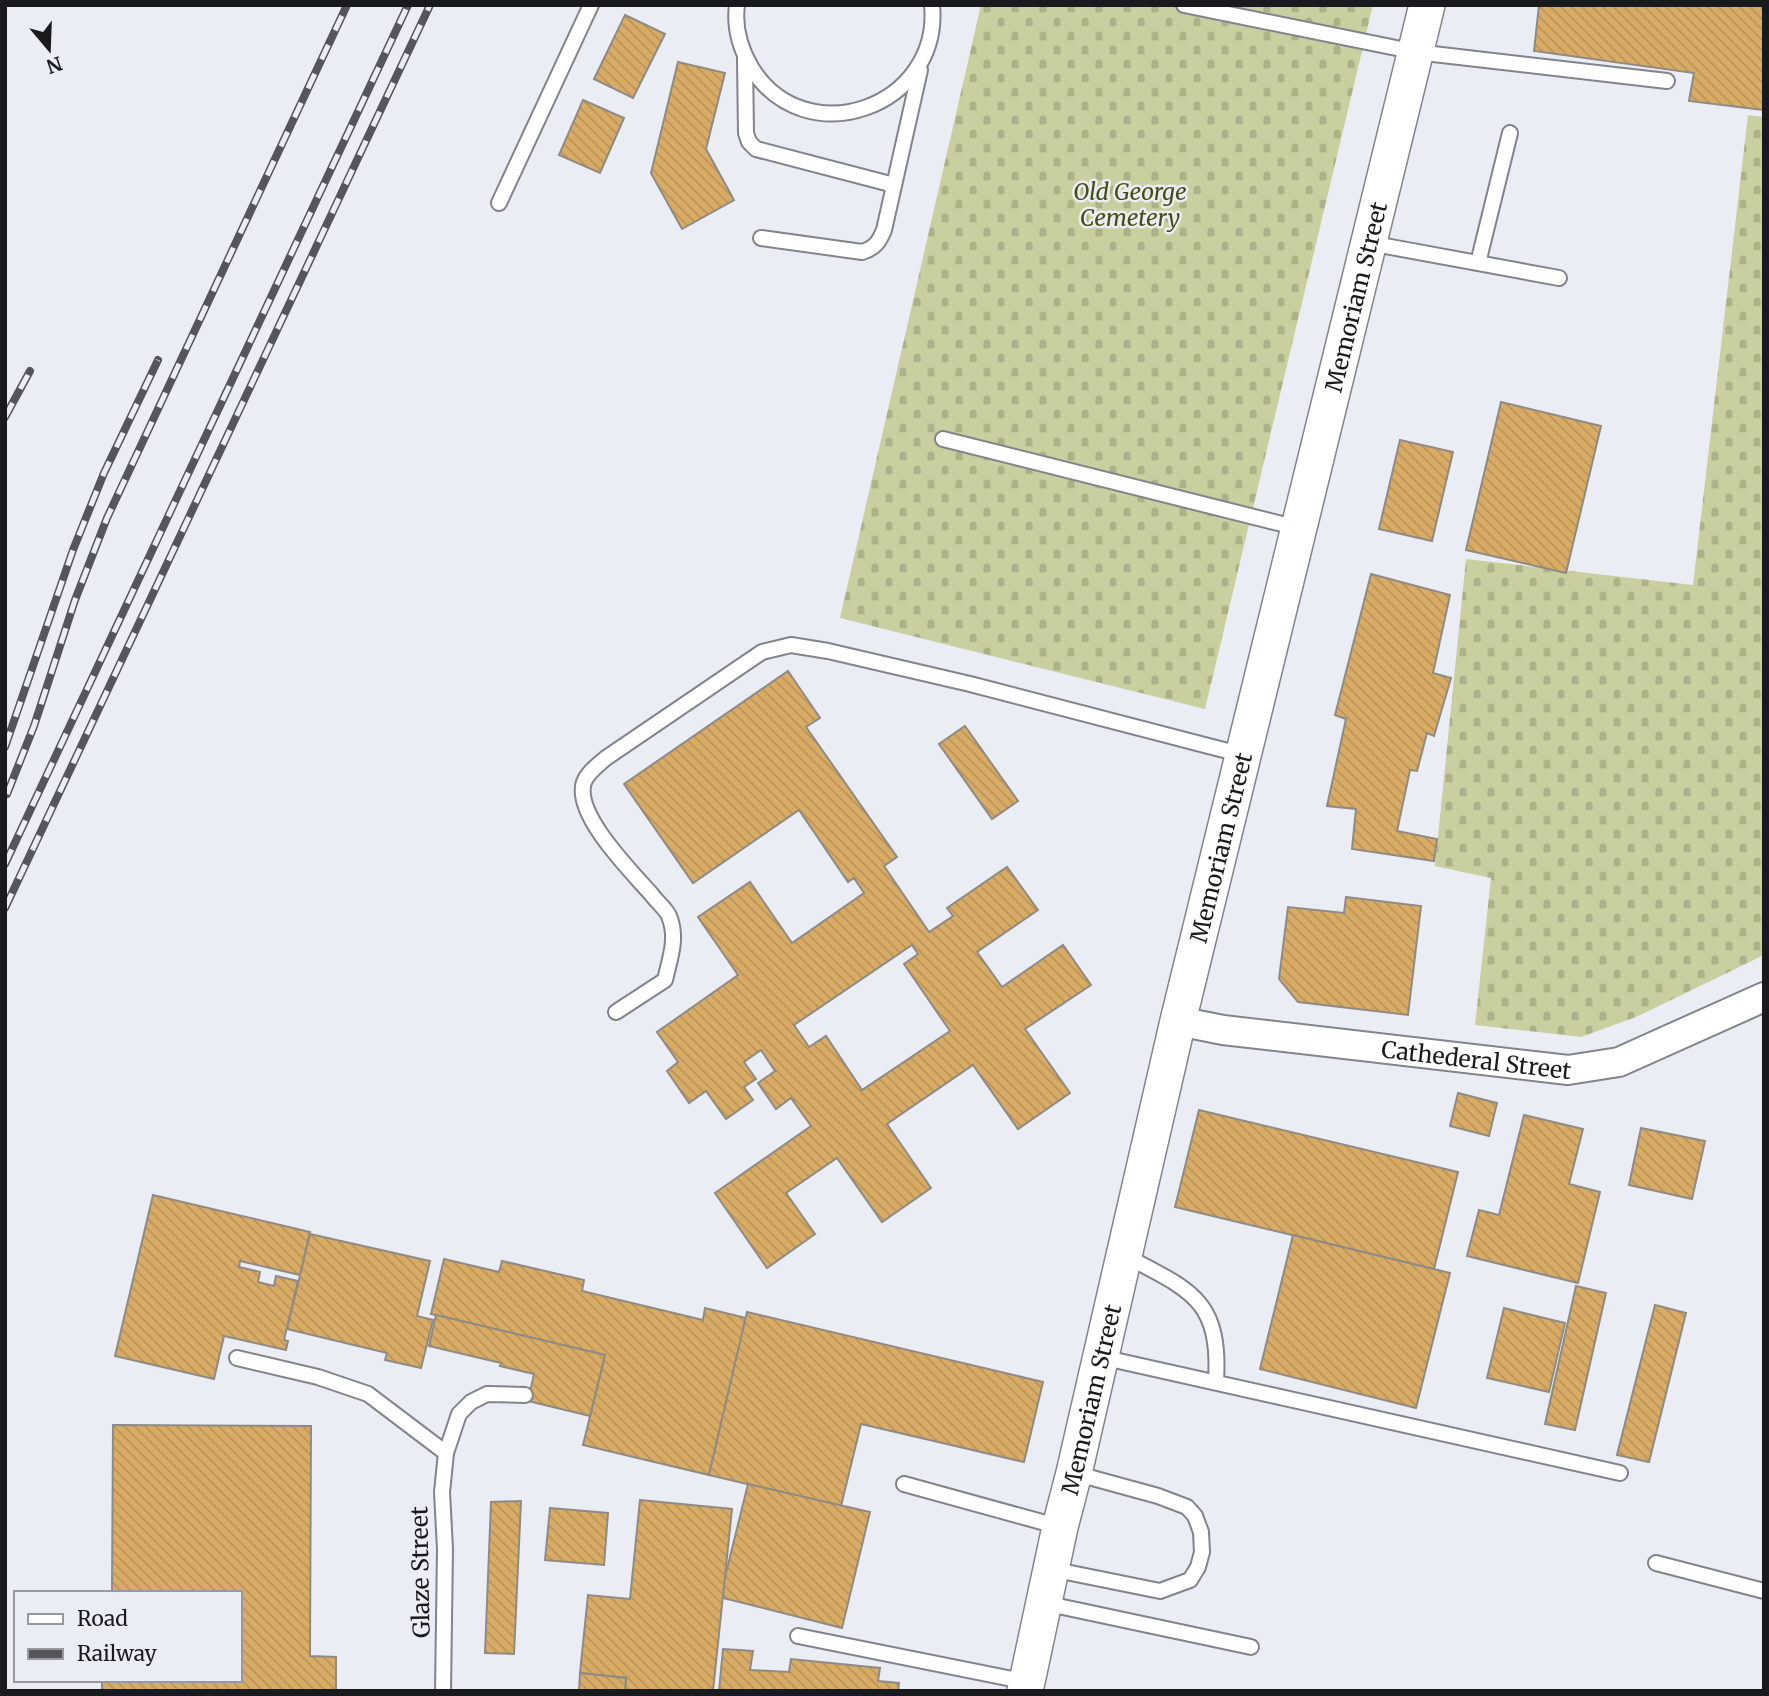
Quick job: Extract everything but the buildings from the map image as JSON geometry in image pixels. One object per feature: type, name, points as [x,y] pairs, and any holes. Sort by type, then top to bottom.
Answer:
[{"type":"street","name":"Memoriam Street","points":[[1026,1687],[1060,1527],[1178,1021],[1427,5]]},
{"type":"street","name":"Cathederal Street","points":[[1178,1021],[1236,1032],[1568,1070],[1619,1062],[1764,997]]},
{"type":"lane","points":[[499,203],[591,5]]},
{"type":"lane","points":[[737,5],[738,36],[745,57],[757,76],[790,104],[833,114],[855,112],[876,104],[895,93],[911,78],[931,39],[932,5]]},
{"type":"lane","points":[[1184,5],[1416,52],[1667,82]]},
{"type":"lane","points":[[745,57],[746,134],[756,149],[894,185]]},
{"type":"lane","points":[[761,238],[862,253],[879,243],[922,59]]},
{"type":"lane","points":[[1478,263],[1510,133]]},
{"type":"lane","points":[[1368,243],[1559,278]]},
{"type":"lane","points":[[943,439],[1298,528]]},
{"type":"lane","points":[[615,1012],[665,980],[675,939],[668,915],[606,840],[588,813],[583,799],[584,782],[591,771],[606,758],[762,652],[791,645],[807,647],[970,684],[1244,755]]},
{"type":"lane","points":[[1124,1255],[1182,1286],[1202,1304],[1215,1335],[1216,1381]]},
{"type":"lane","points":[[1101,1357],[1620,1473]]},
{"type":"lane","points":[[237,1358],[318,1377],[368,1394],[446,1453]]},
{"type":"lane","name":"Glaze Street","points":[[443,1691],[445,1549],[442,1492],[446,1453],[459,1414],[471,1402],[488,1394],[526,1395]]},
{"type":"lane","points":[[1051,1569],[1160,1591],[1189,1580],[1198,1567],[1202,1552],[1201,1532],[1188,1507],[1074,1473]]},
{"type":"lane","points":[[904,1484],[1060,1527]]},
{"type":"lane","points":[[1656,1563],[1764,1591]]},
{"type":"lane","points":[[1044,1603],[1251,1647]]},
{"type":"lane","points":[[798,1636],[1026,1687]]},
{"type":"green space","name":"Old George Cemetery","points":[[981,5],[1373,5],[1205,709],[840,618]]},
{"type":"green space","points":[[1748,115],[1764,117],[1764,955],[1636,1017],[1581,1037],[1475,1025],[1491,878],[1435,866],[1466,559],[1693,585]]},
{"type":"railway","points":[[7,794],[34,726],[75,600],[107,518],[347,5]]},
{"type":"railway","points":[[5,864],[408,5]]},
{"type":"railway","points":[[5,908],[430,5]]},
{"type":"railway","points":[[5,747],[73,550],[104,473],[158,360]]},
{"type":"railway","points":[[5,417],[30,371]]}]
